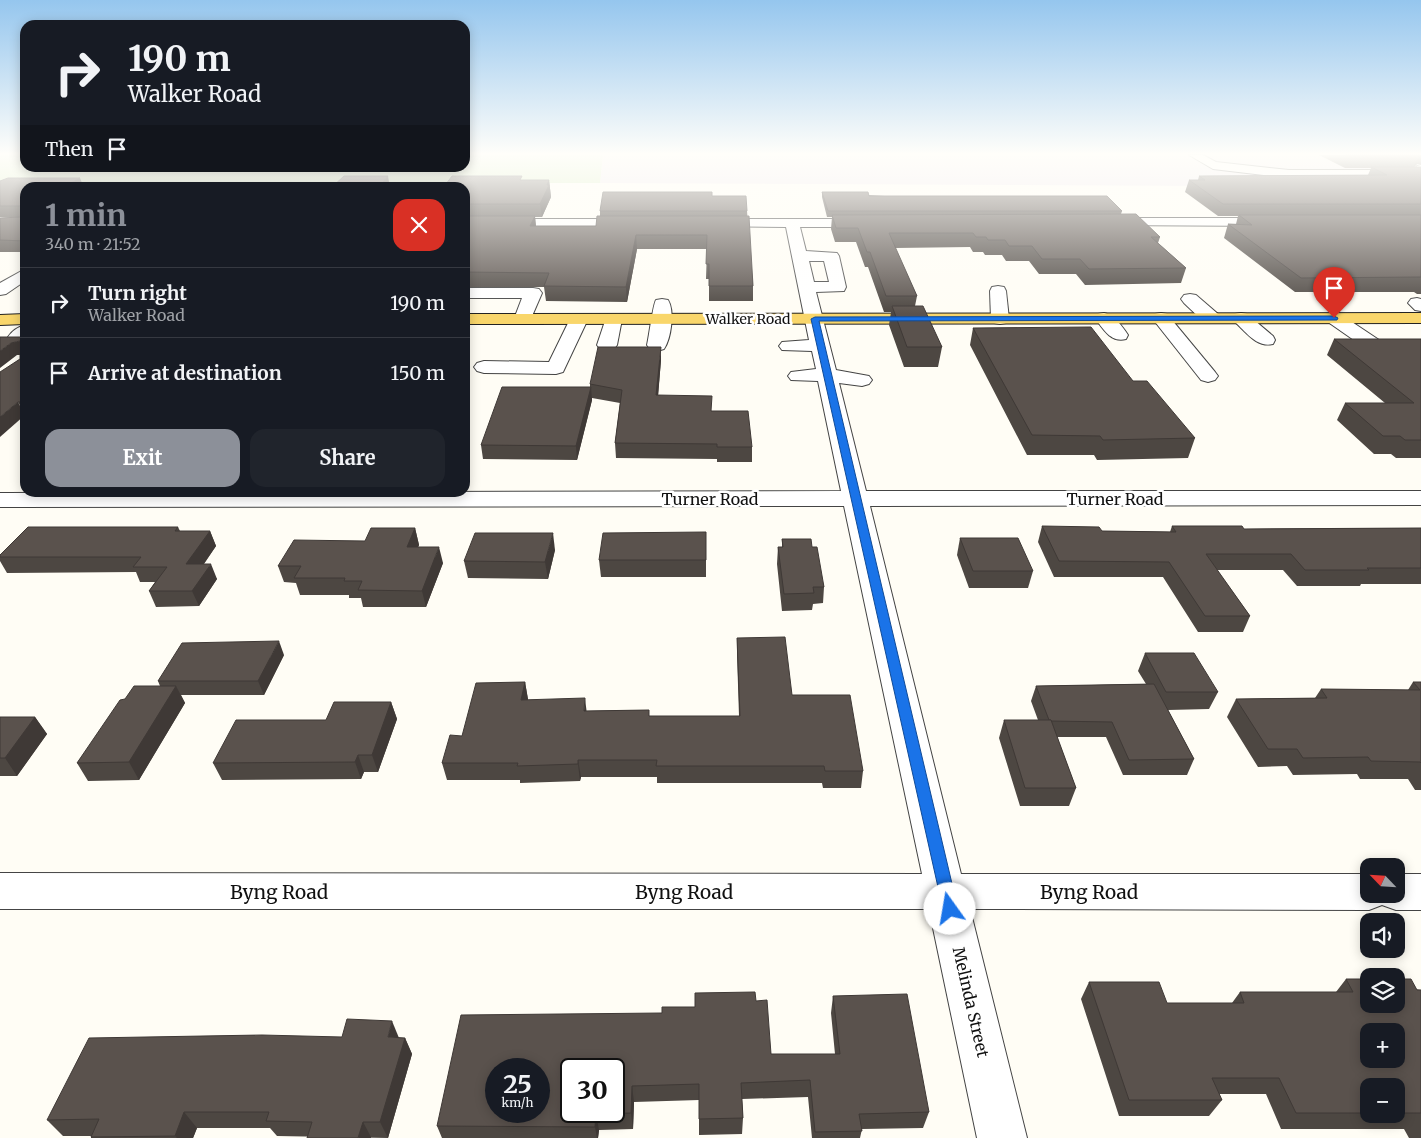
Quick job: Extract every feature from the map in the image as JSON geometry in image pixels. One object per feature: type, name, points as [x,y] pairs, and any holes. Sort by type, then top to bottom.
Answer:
[{"type":"main road","name":"Walker Road","points":[[470,319],[612,319],[662,311],[815,354],[1000,319],[1334,318],[1420,309]]},
{"type":"main road","points":[[0,320],[20,320]]},
{"type":"street","points":[[1092,222],[1291,222]]},
{"type":"street","points":[[470,223],[653,223]]},
{"type":"street","points":[[703,223],[882,223]]},
{"type":"street","name":"Melinda Street","points":[[792,223],[807,287],[815,354],[856,499],[1002,1138]]},
{"type":"street","points":[[800,256],[831,256],[838,287],[807,287]]},
{"type":"street","points":[[5,290],[20,278]]},
{"type":"street","points":[[998,291],[1000,319]]},
{"type":"street","points":[[470,293],[533,293],[523,319]]},
{"type":"street","points":[[1190,299],[1212,318]]},
{"type":"street","points":[[657,345],[662,311]]},
{"type":"street","points":[[1104,318],[1119,335]]},
{"type":"street","points":[[1161,318],[1208,376]]},
{"type":"street","points":[[1241,318],[1266,340]]},
{"type":"street","points":[[1334,318],[1378,348],[1421,347]]},
{"type":"street","points":[[484,367],[556,368],[579,319]]},
{"type":"street","points":[[607,345],[612,319]]},
{"type":"street","points":[[788,346],[815,354],[862,380]]},
{"type":"street","name":"Turner Road","points":[[0,500],[1421,498]]},
{"type":"street","name":"Byng Road","points":[[0,891],[1360,892]]},
{"type":"street","points":[[1405,892],[1421,892]]},
{"type":"building","points":[[600,208],[747,208],[747,211],[600,211]]},
{"type":"building","points":[[827,208],[1119,208],[1122,211],[828,211]]},
{"type":"building","points":[[1136,214],[1160,237],[1151,237],[1186,268],[1089,269],[1080,259],[1042,259],[1032,246],[1009,246],[1005,240],[988,240],[986,237],[976,237],[973,233],[889,233],[917,296],[886,296],[870,252],[867,252],[858,228],[836,228],[832,215]]},
{"type":"building","points":[[1239,215],[1421,215],[1421,277],[1301,278],[1228,224],[1252,225]]},
{"type":"building","points":[[470,216],[535,216],[530,226],[596,226],[597,216],[749,216],[753,286],[709,286],[709,264],[706,264],[707,235],[636,235],[626,287],[544,286],[549,273],[470,272]]},
{"type":"building","points":[[20,217],[20,241],[0,240],[0,218]]},
{"type":"building","points":[[892,306],[923,306],[942,347],[907,347]]},
{"type":"building","points":[[1091,327],[1133,381],[1147,381],[1195,438],[1103,440],[1100,436],[1032,435],[973,328]]},
{"type":"building","points":[[0,337],[20,337],[20,341],[11,343],[0,351]]},
{"type":"building","points":[[1334,339],[1421,339],[1421,440],[1405,440],[1400,436],[1383,436],[1345,403],[1414,403]]},
{"type":"building","points":[[598,347],[661,347],[656,395],[712,396],[711,411],[748,411],[752,447],[717,447],[717,444],[615,443],[622,390],[590,384]]},
{"type":"building","points":[[20,359],[20,402],[0,417],[0,372]]},
{"type":"building","points":[[502,387],[591,387],[576,446],[481,445]]},
{"type":"building","points":[[1042,526],[1099,527],[1102,531],[1176,532],[1172,526],[1242,526],[1244,529],[1421,528],[1421,568],[1305,570],[1291,554],[1206,554],[1250,616],[1205,616],[1169,562],[1059,561]]},
{"type":"building","points":[[28,527],[178,527],[175,531],[210,531],[186,564],[211,564],[192,591],[149,591],[167,567],[133,567],[141,557],[0,557]]},
{"type":"building","points":[[371,528],[415,528],[407,547],[439,547],[422,591],[358,590],[362,581],[344,581],[345,578],[294,578],[301,566],[278,566],[294,540],[365,541]]},
{"type":"building","points":[[706,532],[706,560],[599,560],[603,533]]},
{"type":"building","points":[[475,533],[553,533],[545,562],[464,561]]},
{"type":"building","points":[[960,538],[1018,538],[1033,571],[973,571]]},
{"type":"building","points":[[782,539],[811,539],[812,547],[817,547],[824,587],[813,587],[814,593],[784,594],[778,547],[783,547]]},
{"type":"building","points":[[785,637],[792,695],[850,695],[863,771],[825,771],[824,766],[656,766],[657,760],[578,760],[578,764],[517,766],[518,763],[442,763],[450,735],[462,736],[476,683],[525,682],[521,700],[585,698],[584,711],[649,710],[649,716],[740,716],[737,638]]},
{"type":"building","points":[[279,641],[258,681],[158,681],[182,643]]},
{"type":"building","points":[[1145,653],[1194,653],[1218,692],[1166,692]]},
{"type":"building","points":[[1413,682],[1421,682],[1421,763],[1371,761],[1368,757],[1303,758],[1297,749],[1268,749],[1236,699],[1327,698],[1321,689],[1420,690]]},
{"type":"building","points":[[1154,684],[1194,759],[1129,760],[1112,722],[1051,721],[1036,686]]},
{"type":"building","points":[[134,686],[176,686],[129,762],[77,763],[120,700],[125,699]]},
{"type":"building","points":[[334,702],[391,702],[372,755],[358,755],[355,762],[213,763],[236,720],[326,720]]},
{"type":"building","points":[[0,717],[35,717],[5,758],[0,758]]},
{"type":"building","points":[[1004,720],[1051,720],[1076,788],[1025,788]]},
{"type":"building","points":[[1346,979],[1360,979],[1360,1013],[1405,1013],[1405,979],[1411,979],[1417,990],[1421,990],[1421,1113],[1405,1113],[1405,1078],[1360,1078],[1360,1113],[1296,1113],[1279,1078],[1212,1078],[1222,1100],[1129,1100],[1089,982],[1159,982],[1167,1003],[1244,1003],[1240,992],[1353,992]]},
{"type":"building","points":[[755,992],[756,1001],[767,1000],[771,1054],[840,1054],[833,996],[907,994],[929,1112],[859,1114],[862,1131],[815,1132],[810,1080],[741,1083],[743,1118],[699,1119],[699,1084],[632,1086],[631,1113],[625,1113],[625,1058],[560,1058],[560,1123],[595,1123],[595,1127],[437,1126],[461,1015],[662,1013],[662,1007],[695,1007],[695,993]]},
{"type":"building","points":[[347,1019],[392,1021],[388,1037],[405,1038],[380,1122],[363,1122],[358,1138],[307,1138],[312,1122],[266,1121],[269,1112],[184,1112],[175,1136],[91,1137],[99,1119],[47,1120],[89,1038],[262,1035],[342,1037]]},
{"type":"route","points":[[950,909],[815,319],[1334,318]]}]
